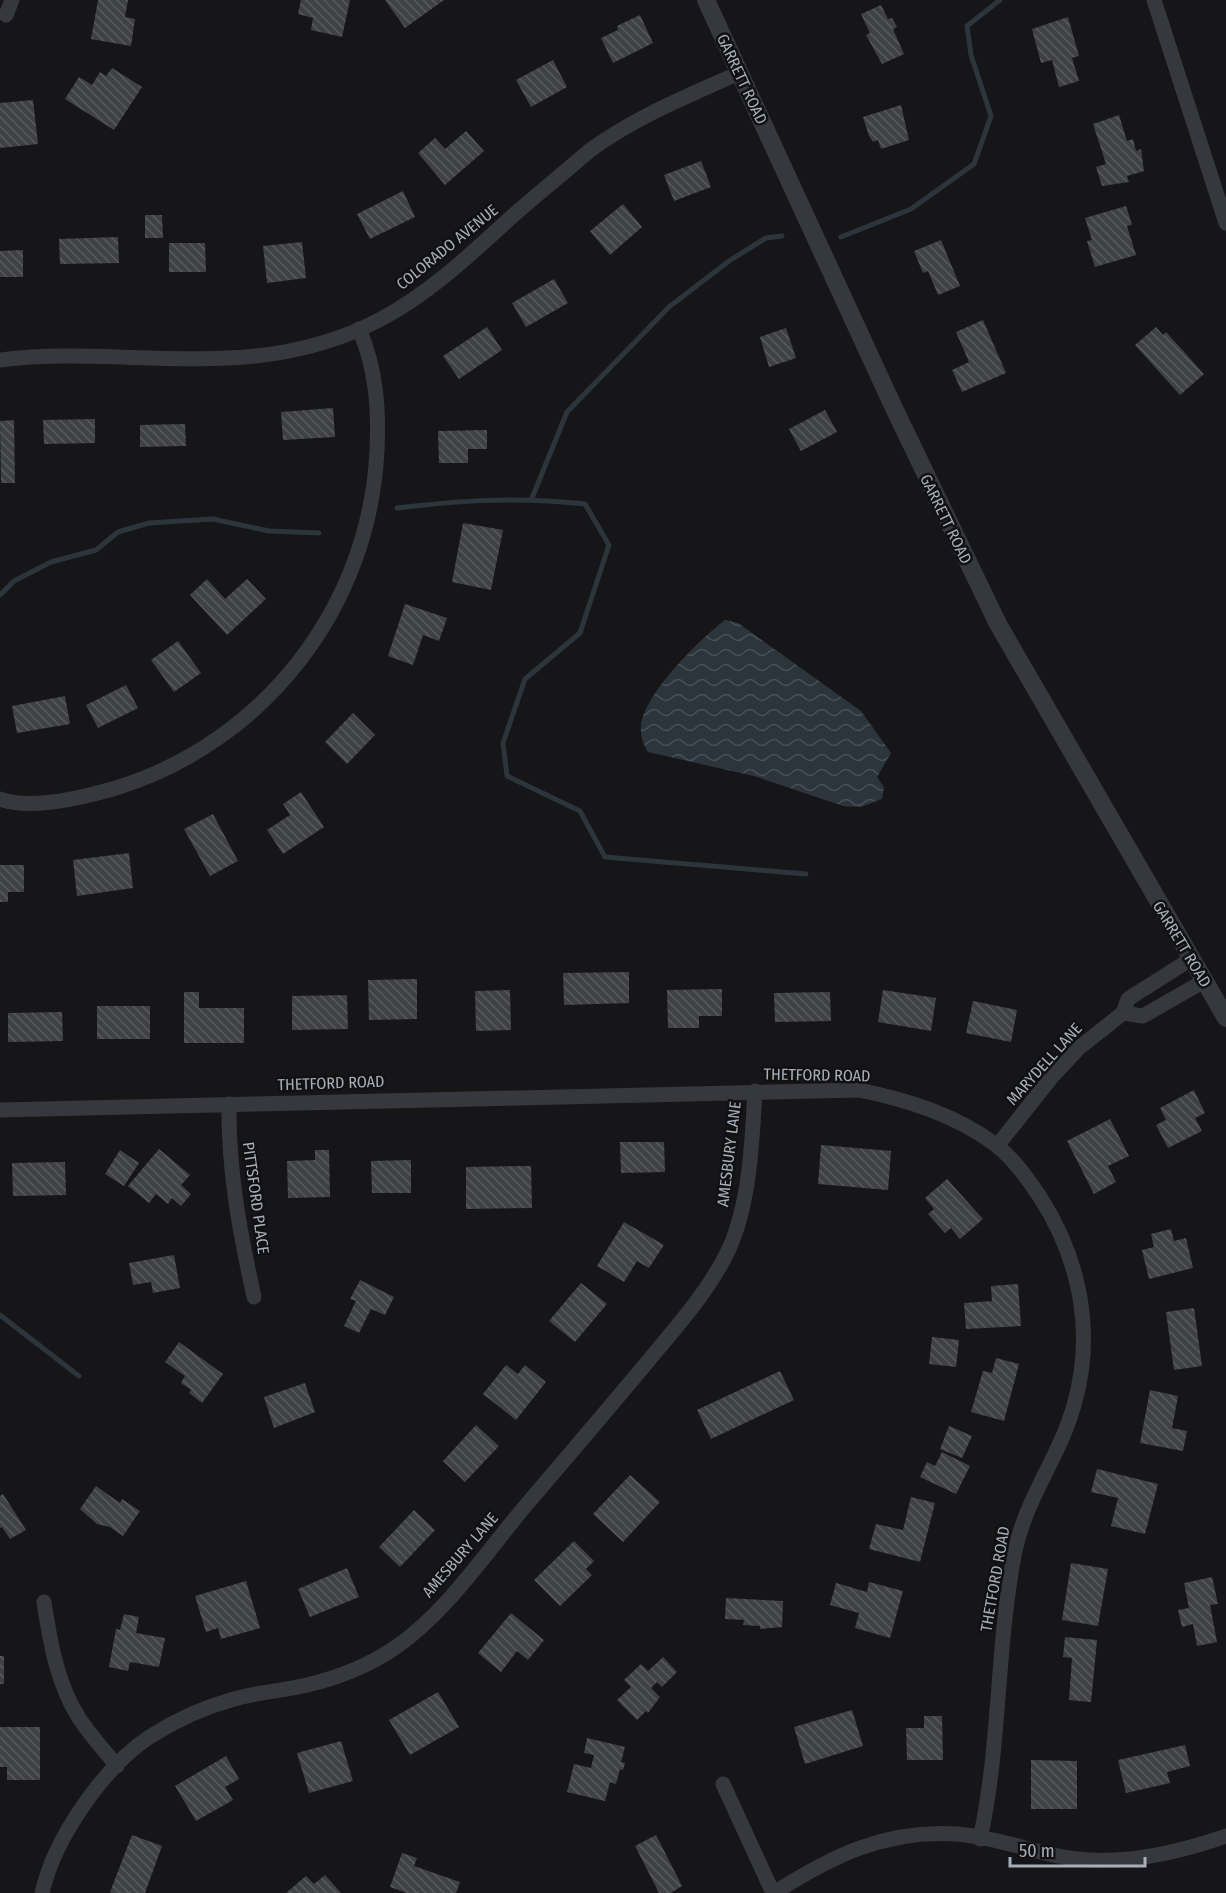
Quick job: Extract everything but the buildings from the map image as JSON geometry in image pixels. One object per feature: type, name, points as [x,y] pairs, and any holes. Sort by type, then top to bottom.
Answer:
[{"type":"street","points":[[6,15],[12,0]]},
{"type":"street","name":"GARRETT ROAD","points":[[706,0],[940,508],[998,624],[1226,1018]]},
{"type":"street","points":[[1154,0],[1226,223]]},
{"type":"street","name":"COLORADO AVENUE","points":[[0,360],[43,357],[199,359],[258,356],[308,346],[359,329],[408,303],[438,282],[589,151],[612,134],[672,103],[739,73]]},
{"type":"street","points":[[0,799],[10,803],[75,798],[131,783],[163,770],[191,756],[234,728],[297,666],[329,620],[339,599],[363,537],[372,502],[376,474],[377,404],[368,350],[359,329]]},
{"type":"street","name":"MARYDELL LANE","points":[[998,1146],[1080,1047],[1123,1013],[1128,999],[1191,958]]},
{"type":"street","points":[[1123,1013],[1143,1016],[1204,981]]},
{"type":"street","name":"THETFORD ROAD","points":[[0,1110],[859,1090],[893,1097],[933,1110],[998,1146],[1032,1185],[1060,1230],[1080,1293],[1083,1341],[1075,1404],[1026,1512],[1016,1549],[1005,1610],[987,1804],[980,1839]]},
{"type":"street","name":"AMESBURY LANE","points":[[42,1893],[56,1853],[91,1796],[117,1766],[148,1737],[214,1705],[237,1698],[308,1685],[370,1662],[395,1648],[438,1609],[659,1347],[701,1296],[719,1269],[730,1245],[744,1196],[754,1091]]},
{"type":"street","name":"PITTSFORD PLACE","points":[[229,1104],[232,1181],[240,1234],[254,1297]]},
{"type":"street","points":[[44,1602],[55,1661],[65,1690],[79,1717],[117,1766]]},
{"type":"street","points":[[723,1784],[774,1893],[820,1864],[876,1842],[914,1836],[958,1834],[1071,1859],[1105,1860],[1174,1851],[1226,1836]]},
{"type":"water","points":[[725,620],[738,623],[861,711],[891,753],[877,777],[884,787],[882,799],[861,807],[843,806],[754,776],[648,752],[642,739],[641,725],[653,697],[688,653]]},
{"type":"waterway","points":[[841,237],[911,209],[974,164],[991,116],[971,55],[967,26],[1000,0]]},
{"type":"waterway","points":[[532,498],[567,412],[669,307],[729,261],[766,238],[782,236]]},
{"type":"waterway","points":[[397,508],[491,500],[585,504],[609,545],[580,633],[525,679],[503,743],[507,776],[580,811],[605,857],[806,874]]},
{"type":"waterway","points":[[0,595],[14,581],[51,562],[96,550],[118,532],[149,523],[213,519],[269,531],[319,533]]},
{"type":"waterway","points":[[0,1315],[79,1376]]}]
